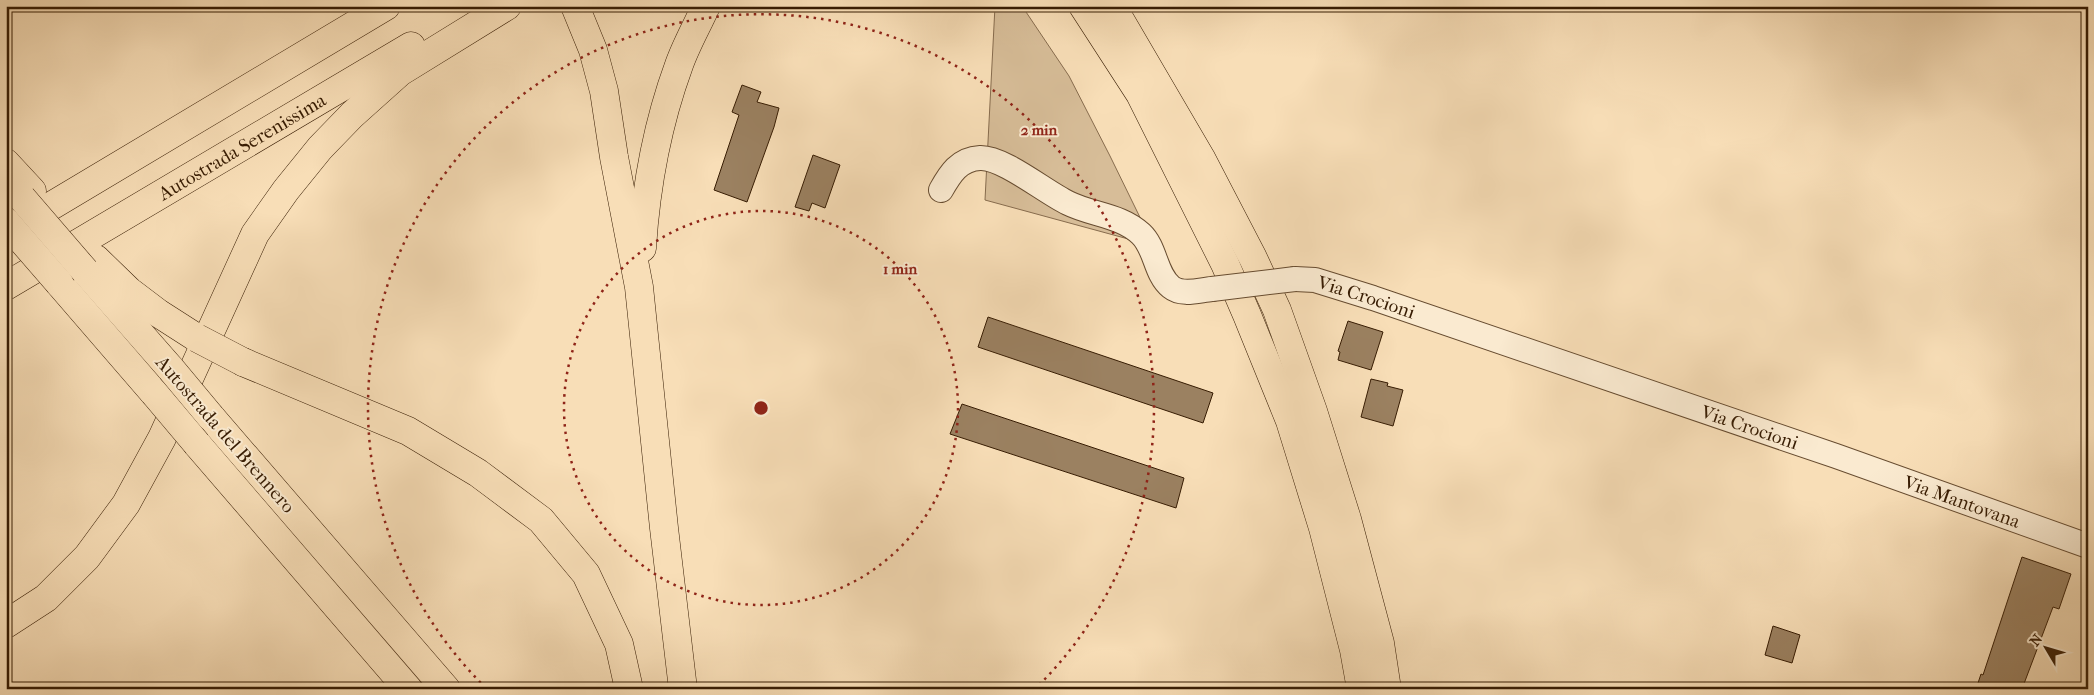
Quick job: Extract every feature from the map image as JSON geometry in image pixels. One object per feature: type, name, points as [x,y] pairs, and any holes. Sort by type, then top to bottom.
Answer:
[{"type":"highway","points":[[6,233],[386,6]]},
{"type":"highway","name":"Autostrada Serenissima","points":[[6,286],[477,6]]},
{"type":"highway","points":[[6,624],[46,598],[87,557],[126,504],[162,438],[256,234],[286,190],[320,148],[365,103],[400,72],[507,6]]},
{"type":"highway","points":[[575,6],[593,50],[604,91],[614,157],[640,287],[664,528],[683,689]]},
{"type":"highway","points":[[640,287],[645,200],[657,135],[679,65],[706,6]]},
{"type":"highway","points":[[1083,6],[1140,94],[1225,264],[1247,315],[1290,421],[1323,528],[1362,689]]},
{"type":"highway","points":[[1112,6],[1201,158],[1253,258],[1277,310],[1313,411],[1347,519],[1380,643],[1387,689]]},
{"type":"highway","name":"Autostrada del Brennero","points":[[6,163],[20,189],[91,265],[210,417],[446,689]]},
{"type":"highway","points":[[6,222],[57,290]]},
{"type":"highway","points":[[6,250],[57,290]]},
{"type":"highway","points":[[91,265],[130,291],[158,314],[197,338],[243,362],[408,431],[478,473],[541,520],[586,574],[619,644],[629,689]]},
{"type":"highway","name":"Autostrada del Brennero","points":[[57,290],[154,393],[408,689]]},
{"type":"street","name":"Via Crocioni","points":[[941,190],[958,166],[969,160],[981,158],[1001,163],[1069,204],[1126,223],[1142,234],[1150,245],[1163,277],[1170,287],[1181,292],[1295,278],[1316,280],[1836,456]]},
{"type":"street","name":"Via Mantovana","points":[[1836,456],[2088,546]]},
{"type":"shaded area","points":[[995,6],[1022,6],[1069,76],[1154,246],[985,200]]},
{"type":"building","points":[[742,85],[761,92],[757,102],[779,108],[747,202],[714,190],[739,115],[732,112]]},
{"type":"building","points":[[813,155],[840,165],[825,208],[812,203],[809,211],[795,207]]},
{"type":"building","points":[[988,317],[1213,393],[1203,423],[978,347]]},
{"type":"building","points":[[1348,321],[1383,332],[1371,370],[1338,360],[1340,352],[1338,351]]},
{"type":"building","points":[[1371,379],[1388,383],[1387,386],[1403,390],[1393,426],[1361,417]]},
{"type":"building","points":[[962,404],[1184,478],[1176,508],[950,434]]},
{"type":"building","points":[[2022,557],[2071,574],[2059,609],[2053,607],[2022,689],[1976,689],[1981,674],[1983,675]]},
{"type":"building","points":[[1773,626],[1800,635],[1792,663],[1765,655]]}]
